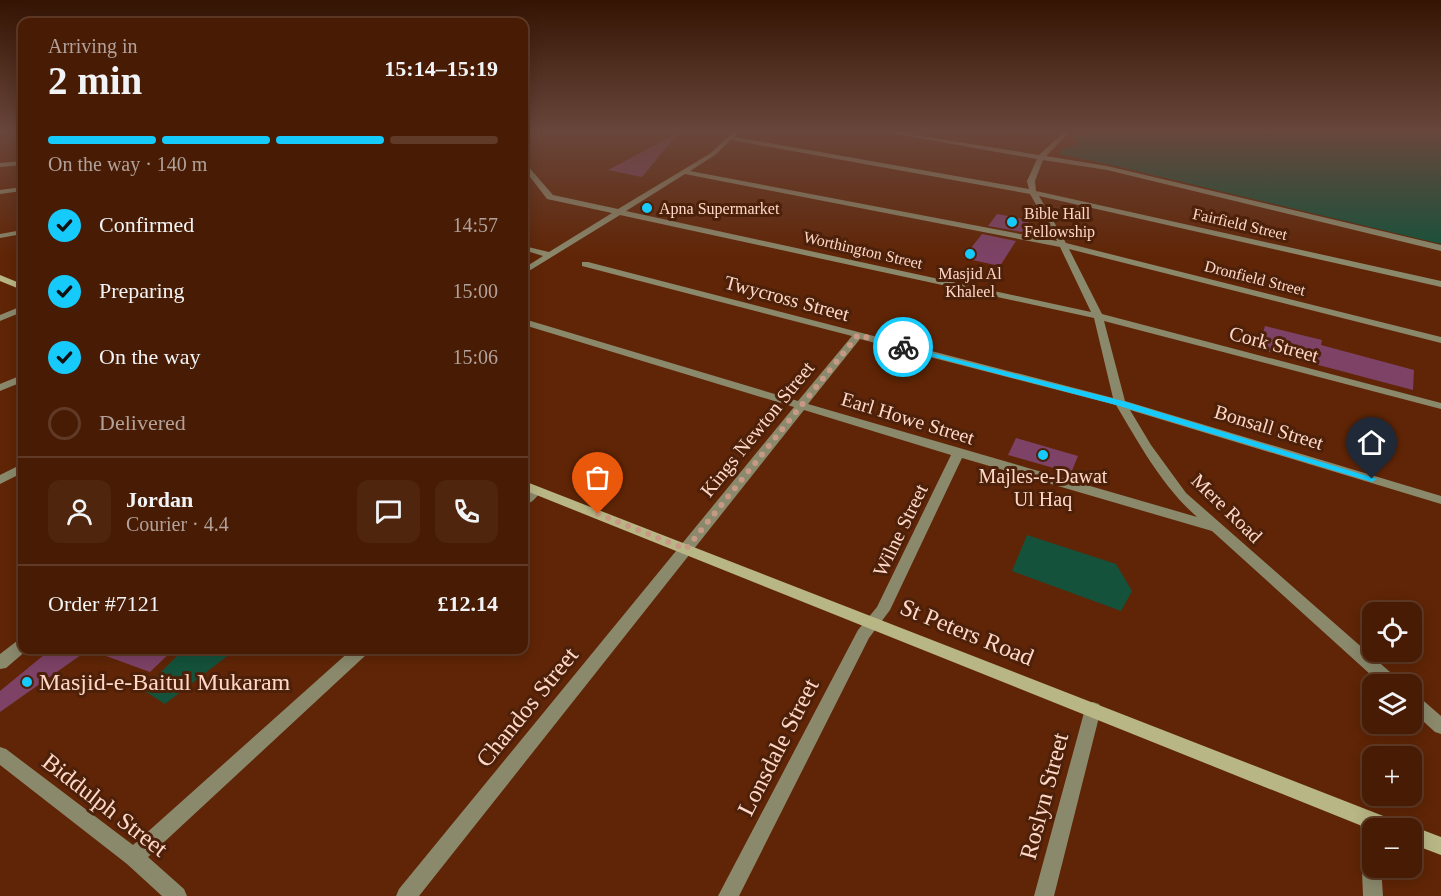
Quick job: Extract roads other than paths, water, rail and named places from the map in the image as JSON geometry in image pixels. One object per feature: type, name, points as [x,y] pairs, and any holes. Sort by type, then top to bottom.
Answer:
[{"type":"street","name":"Worthington Street","points":[[531,174],[550,197],[1098,317]]},
{"type":"street","points":[[528,269],[682,174]]},
{"type":"street","name":"Dronfield Street","points":[[694,174],[1063,245],[1441,340]]},
{"type":"street","name":"Fairfield Street","points":[[937,174],[1033,192],[1441,284]]},
{"type":"street","points":[[1033,192],[1031,181],[1034,174]]},
{"type":"street","points":[[1131,174],[1441,248]]},
{"type":"street","points":[[0,192],[18,190]]},
{"type":"street","name":"Mere Road","points":[[1033,192],[1063,245],[1098,317],[1120,403],[1180,496],[1381,674]]},
{"type":"street","points":[[0,236],[18,233]]},
{"type":"street","points":[[528,249],[550,255]]},
{"type":"street","name":"Twycross Street","points":[[585,264],[1120,403]]},
{"type":"street","points":[[0,278],[18,285]]},
{"type":"street","points":[[0,318],[18,311]]},
{"type":"street","name":"Cork Street","points":[[1098,317],[1441,406]]},
{"type":"street","name":"Earl Howe Street","points":[[528,323],[958,453],[1214,527]]},
{"type":"street","name":"Kings Newton Street","points":[[686,549],[858,335]]},
{"type":"street","points":[[0,388],[18,380]]},
{"type":"street","name":"Bonsall Street","points":[[1120,403],[1441,500]]},
{"type":"street","name":"Wilne Street","points":[[873,621],[883,610],[958,453]]},
{"type":"street","points":[[0,480],[18,470]]},
{"type":"street","name":"St Peters Road","points":[[530,487],[873,621],[1364,818]]},
{"type":"street","name":"Chandos Street","points":[[406,896],[686,549]]},
{"type":"street","name":"Lonsdale Street","points":[[728,896],[863,634],[873,621]]},
{"type":"street","points":[[0,663],[18,648]]},
{"type":"street","points":[[134,857],[357,654]]},
{"type":"street","name":"Roslyn Street","points":[[1044,896],[1092,709]]},
{"type":"street","points":[[1422,710],[1441,727]]},
{"type":"street","name":"Biddulph Street","points":[[0,755],[134,857],[177,896]]},
{"type":"street","points":[[1422,839],[1441,846]]},
{"type":"street","points":[[1372,878],[1373,896]]},
{"type":"place","name":"Apna Supermarket","points":[[647,208]]},
{"type":"place","name":"Bible Hall Fellowship","points":[[1012,222]]},
{"type":"place","name":"Masjid Al Khaleel","points":[[970,254]]},
{"type":"place","name":"Majles-e-Dawat Ul Haq","points":[[1043,455]]},
{"type":"place","name":"Masjid-e-Baitul Mukaram","points":[[27,682]]}]
